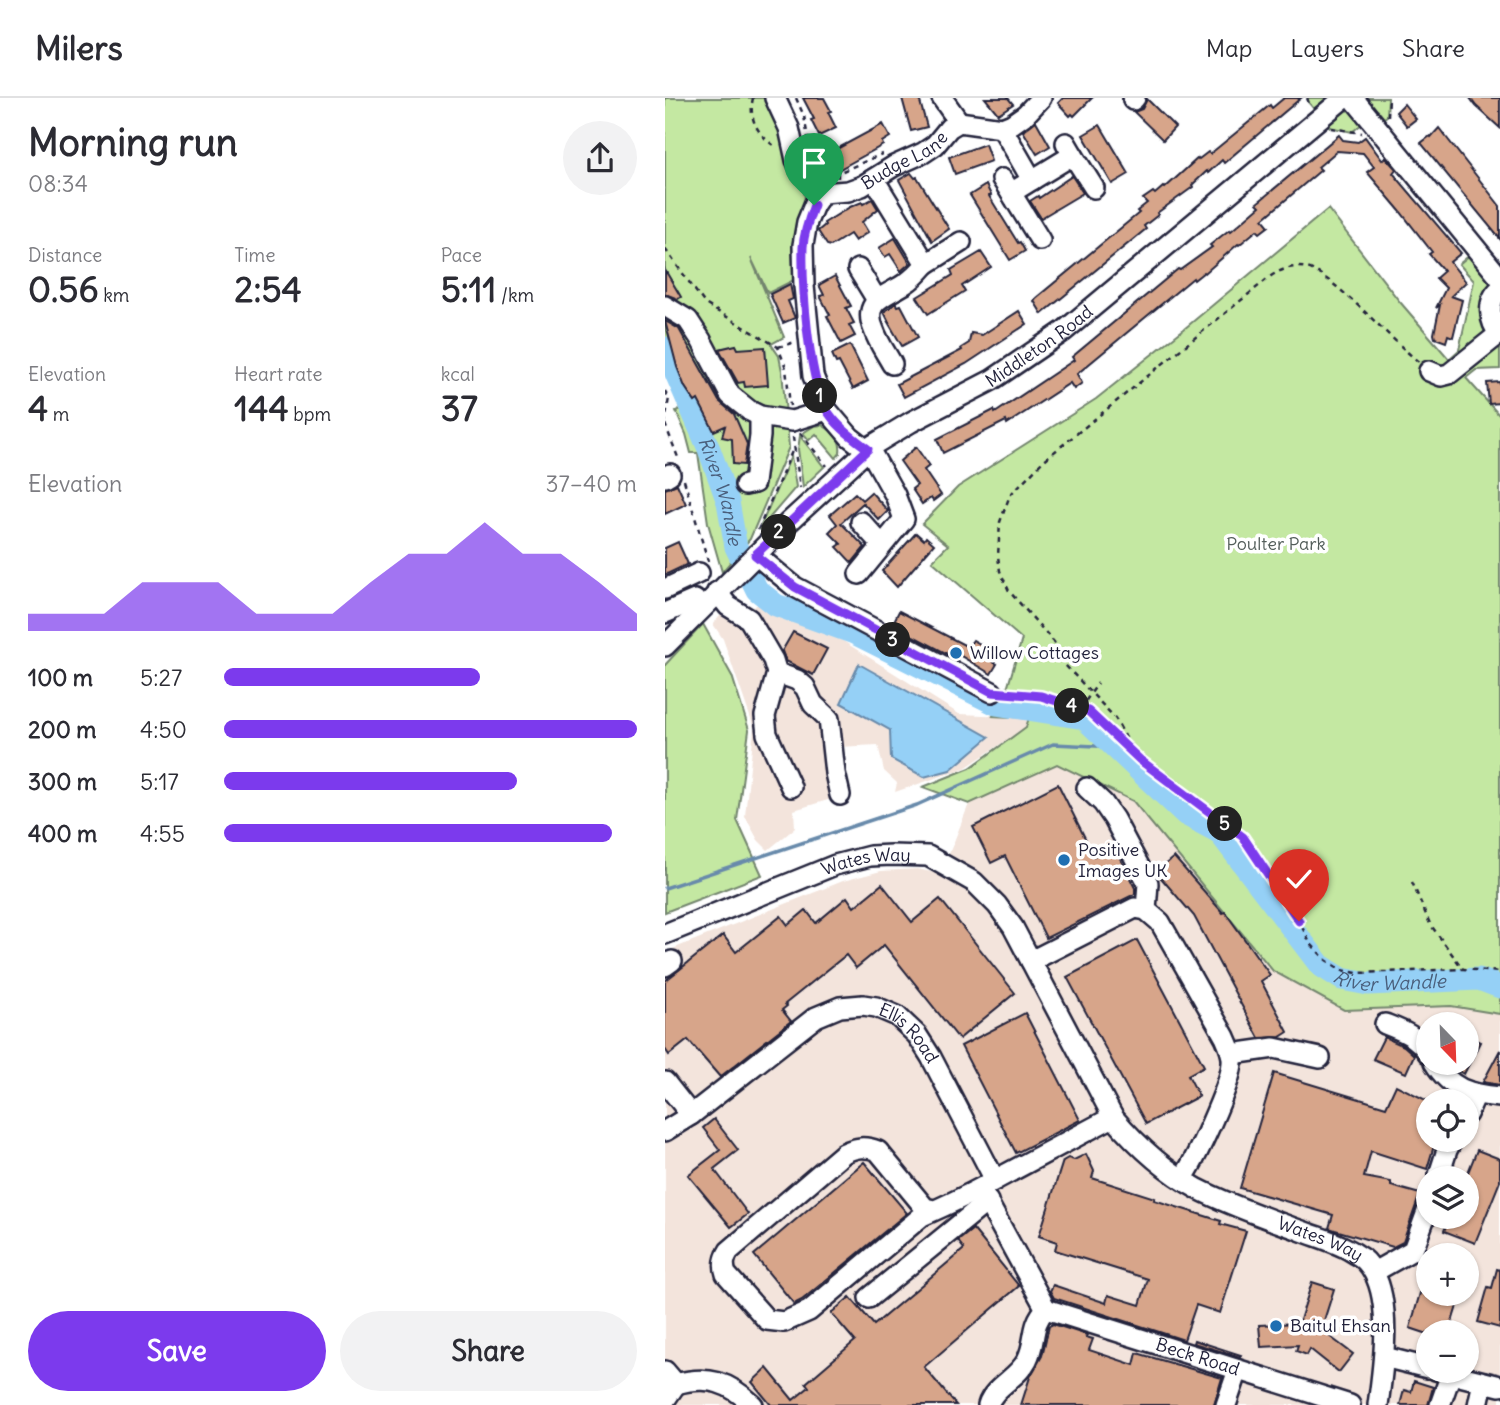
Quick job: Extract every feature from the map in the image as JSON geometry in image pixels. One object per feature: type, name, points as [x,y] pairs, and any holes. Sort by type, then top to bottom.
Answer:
[{"type":"street","points":[[775,98],[789,128],[796,160],[822,193],[811,213],[803,245],[804,286],[813,376],[827,410],[850,437],[868,449],[895,495],[904,519],[859,574]]},
{"type":"street","points":[[942,98],[960,122]]},
{"type":"street","points":[[1032,180],[1002,128],[1026,114],[1041,98]]},
{"type":"street","name":"Middleton Road","points":[[665,646],[722,587],[756,546],[868,449],[893,432],[992,380],[1055,337],[1344,98]]},
{"type":"street","points":[[1353,98],[1500,278]]},
{"type":"street","name":"Budge Lane","points":[[822,193],[848,191],[874,179],[923,153],[935,145],[949,128],[960,122],[1002,128]]},
{"type":"street","points":[[1040,240],[1006,186],[1032,180],[1069,149],[1094,188]]},
{"type":"street","points":[[874,179],[926,264]]},
{"type":"street","points":[[892,364],[873,329],[872,307],[877,299],[905,284],[926,264],[961,242]]},
{"type":"street","points":[[858,269],[877,299]]},
{"type":"street","points":[[1429,371],[1441,376],[1449,374],[1499,335],[1492,325],[1490,314],[1491,301],[1500,289]]},
{"type":"street","points":[[665,306],[688,320],[730,394],[760,416],[794,425],[827,410]]},
{"type":"street","points":[[745,485],[754,483],[760,416]]},
{"type":"street","points":[[861,522],[882,545]]},
{"type":"street","points":[[756,546],[804,592],[992,692]]},
{"type":"street","points":[[665,589],[704,569]]},
{"type":"street","points":[[722,587],[728,606],[749,619],[773,660],[777,673],[765,716],[767,734],[791,787]]},
{"type":"street","points":[[665,613],[695,600]]},
{"type":"street","points":[[777,673],[797,680],[805,687],[813,704],[829,719],[840,795]]},
{"type":"street","points":[[1087,789],[1103,803],[1114,819],[1148,883],[1146,910]]},
{"type":"street","name":"Wates Way","points":[[665,934],[835,865],[870,856],[927,856],[974,882],[997,905],[1013,927],[1113,1117],[1135,1142],[1182,1180],[1217,1198],[1345,1248],[1360,1256],[1374,1272],[1382,1303],[1384,1357],[1378,1405]]},
{"type":"street","points":[[1031,961],[1135,908],[1146,910],[1160,922],[1232,1054],[1228,1082],[1182,1180]]},
{"type":"street","name":"Ellis Road","points":[[665,1131],[691,1115],[816,1017],[840,1007],[876,1007],[903,1020],[917,1035],[936,1066],[988,1190],[1046,1309]]},
{"type":"street","points":[[1385,1024],[1416,1038]]},
{"type":"street","points":[[1232,1054],[1274,1048],[1320,1058]]},
{"type":"street","points":[[1442,1075],[1463,1089]]},
{"type":"street","points":[[665,1082],[691,1115]]},
{"type":"street","points":[[1479,1094],[1500,1097]]},
{"type":"street","points":[[934,1210],[925,1208],[878,1151],[870,1148],[853,1149],[844,1153],[729,1251],[723,1267],[726,1274],[767,1320],[785,1322],[809,1311],[922,1216],[988,1190],[1113,1117]]},
{"type":"street","points":[[869,1298],[988,1190]]},
{"type":"street","points":[[1374,1272],[1413,1250],[1421,1229]]},
{"type":"street","points":[[989,1405],[995,1392],[1012,1379],[1027,1360],[1032,1350],[1036,1319],[1046,1309]]},
{"type":"street","name":"Beck Road","points":[[1046,1309],[1350,1405]]},
{"type":"street","points":[[1384,1357],[1416,1365]]},
{"type":"street","points":[[1226,1405],[1238,1370]]},
{"type":"street","points":[[669,1385],[702,1379],[713,1380],[735,1391],[753,1405]]},
{"type":"street","points":[[1440,1405],[1442,1383]]},
{"type":"street","points":[[1478,1405],[1492,1384]]},
{"type":"street","points":[[1489,1405],[1492,1384]]},
{"type":"path","points":[[665,249],[705,304],[778,347],[786,369],[794,425],[828,467]]},
{"type":"path","points":[[1136,757],[1115,718],[1065,665],[1054,642],[1009,591],[1000,571],[998,556],[1000,522],[1010,495],[1043,461],[1283,269],[1298,266],[1311,269],[1335,286],[1429,371]]},
{"type":"path","points":[[665,391],[669,398],[665,423],[675,446],[704,569]]},
{"type":"path","points":[[756,546],[758,525],[793,448],[800,488]]},
{"type":"path","points":[[1080,709],[1098,683]]},
{"type":"path","points":[[992,692],[1041,696],[1088,711],[1136,757],[1243,837],[1299,921],[1310,943],[1326,960],[1342,970],[1357,973],[1464,969],[1500,972]]},
{"type":"path","points":[[1412,881],[1430,924],[1464,969]]},
{"type":"shaded area","points":[[758,604],[843,641],[959,714],[1029,717],[1026,727],[965,768],[895,792],[897,783],[884,771],[878,745],[838,747],[845,795],[794,810],[795,828],[768,850],[758,840],[745,816],[754,728],[723,639],[713,624],[727,608],[739,618]]},
{"type":"shaded area","points":[[1057,764],[1133,801],[1273,971],[1344,1010],[1451,1006],[1500,1014],[1500,1405],[665,1405],[665,952],[843,881],[881,871],[917,869],[941,874],[969,804]]},
{"type":"green space","points":[[665,98],[766,98],[786,145],[783,146],[795,180],[804,191],[805,200],[796,224],[792,249],[794,280],[768,293],[751,258],[784,337],[771,344],[779,356],[782,371],[789,447],[750,539],[722,572],[708,523],[698,453],[691,453],[676,411],[680,409],[678,402],[684,398],[680,390],[685,387],[675,361],[665,359]]},
{"type":"green space","points":[[1308,98],[1388,98],[1387,116],[1384,118],[1378,111],[1352,132],[1330,127],[1308,102]]},
{"type":"green space","name":"Poulter Park","points":[[1328,209],[1400,302],[1449,359],[1459,350],[1474,281],[1459,264],[1477,249],[1500,278],[1500,369],[1476,370],[1466,378],[1500,416],[1500,1014],[1451,1006],[1344,1010],[1273,971],[1133,801],[1057,764],[969,804],[923,787],[970,768],[1026,727],[1029,718],[993,716],[1007,689],[1022,639],[932,561],[948,545],[922,524],[958,487],[1096,399]]},
{"type":"green space","points":[[822,425],[838,440],[840,453],[836,458],[816,434],[809,440],[803,433],[814,426]]},
{"type":"green space","points":[[800,436],[824,467],[803,487],[798,449]]},
{"type":"green space","points":[[791,456],[796,487],[759,530]]},
{"type":"green space","points":[[703,624],[732,676],[749,730],[737,820],[762,875],[665,912],[665,665]]},
{"type":"water","points":[[859,664],[989,737],[950,770],[924,777],[891,759],[890,730],[841,703]]},
{"type":"building","points":[[803,98],[824,98],[836,128],[819,136]]},
{"type":"building","points":[[902,98],[919,98],[927,127],[911,131]]},
{"type":"building","points":[[985,98],[1008,98],[1013,104],[998,114]]},
{"type":"building","points":[[1063,98],[1092,98],[1074,116],[1070,116],[1058,103]]},
{"type":"building","points":[[1284,98],[1301,98],[1224,163],[1222,160],[1208,173],[1207,171],[1193,187],[1157,213],[1158,215],[1144,226],[1146,229],[1042,314],[1034,301],[1036,298],[1139,213],[1137,211],[1147,203],[1143,199],[1165,188],[1198,158],[1208,152],[1210,154],[1270,105],[1272,108]]},
{"type":"building","points":[[1470,98],[1500,98],[1500,128],[1476,106]]},
{"type":"building","points":[[1147,99],[1175,127],[1163,140],[1134,112],[1142,109]]},
{"type":"building","points":[[1404,104],[1416,119],[1407,126],[1396,112]]},
{"type":"building","points":[[1036,121],[1050,146],[1037,154],[1023,131]]},
{"type":"building","points":[[883,124],[890,137],[882,142],[883,145],[829,175],[820,158]]},
{"type":"building","points":[[1100,125],[1129,174],[1112,184],[1083,135]]},
{"type":"building","points":[[1439,128],[1500,206],[1500,239],[1421,143]]},
{"type":"building","points":[[1339,135],[1343,140],[1358,142],[1365,137],[1382,160],[1385,157],[1396,169],[1393,173],[1461,253],[1450,262],[1466,282],[1451,296],[1462,300],[1453,337],[1448,335],[1446,342],[1435,338],[1434,334],[1440,305],[1436,308],[1446,288],[1436,278],[1444,271],[1429,254],[1432,252],[1367,172],[1374,167],[1363,153],[1337,151],[1318,167],[1321,170],[1263,219],[1269,226],[1260,233],[1257,230],[1205,273],[1194,280],[1193,278],[1077,374],[1082,383],[1074,389],[1070,383],[1007,424],[1006,421],[943,453],[937,439],[994,410],[995,413],[1074,360],[1072,357],[1178,269],[1212,247],[1210,245],[1260,206],[1257,203]]},
{"type":"building","points":[[985,144],[991,161],[955,174],[949,157]]},
{"type":"building","points":[[911,173],[917,177],[949,229],[932,241],[899,180]]},
{"type":"building","points":[[1072,176],[1083,193],[1041,218],[1030,201]]},
{"type":"building","points":[[986,185],[991,195],[989,196],[1025,251],[1010,260],[970,195]]},
{"type":"building","points":[[872,199],[878,209],[862,222],[868,232],[855,241],[850,234],[831,246],[827,245],[818,231],[824,223],[850,207]]},
{"type":"building","points":[[895,238],[910,263],[901,271],[890,254],[885,257],[879,248]]},
{"type":"building","points":[[981,252],[991,267],[962,286],[965,291],[928,314],[917,297],[953,275],[951,270]]},
{"type":"building","points":[[665,270],[681,297],[678,299],[665,294]]},
{"type":"building","points":[[835,276],[851,306],[846,308],[854,323],[849,325],[855,336],[841,343],[827,316],[830,315],[820,296],[824,295],[819,285]]},
{"type":"building","points":[[790,284],[793,299],[788,301],[795,318],[783,323],[770,294]]},
{"type":"building","points":[[896,303],[901,305],[918,337],[902,346],[884,312]]},
{"type":"building","points":[[1019,311],[1027,324],[966,364],[904,397],[897,384],[962,350],[961,348],[969,343],[971,333],[982,335]]},
{"type":"building","points":[[665,321],[679,329],[719,401],[734,414],[747,444],[744,465],[733,464],[732,439],[722,437],[725,426],[714,431],[698,400],[695,402],[685,387]]},
{"type":"building","points":[[736,345],[738,349],[765,347],[768,385],[745,387],[744,382],[738,383],[719,349]]},
{"type":"building","points":[[850,345],[868,381],[853,389],[832,354]]},
{"type":"building","points":[[1500,382],[1500,403],[1489,404],[1487,383]]},
{"type":"building","points":[[916,447],[929,466],[924,470],[941,495],[922,504],[912,489],[917,485],[900,461]]},
{"type":"building","points":[[677,484],[686,504],[665,514],[665,489]]},
{"type":"building","points":[[871,492],[888,511],[879,520],[863,503],[841,523],[865,547],[852,563],[837,547],[841,544],[829,532],[837,524],[830,515],[855,493],[862,500]]},
{"type":"building","points":[[916,533],[934,544],[897,587],[882,571]]},
{"type":"building","points":[[678,542],[688,564],[665,575],[665,548]]},
{"type":"building","points":[[899,611],[968,647],[973,640],[987,648],[985,652],[995,658],[993,662],[997,664],[991,674],[959,655],[957,659],[892,625]]},
{"type":"building","points":[[793,632],[827,649],[813,675],[786,661],[782,651]]},
{"type":"building","name":"Positive Images UK","points":[[1058,784],[1094,856],[1114,846],[1135,888],[1135,894],[1046,938],[1005,856],[991,863],[973,827]]},
{"type":"building","points":[[1174,857],[1223,913],[1225,912],[1270,975],[1261,981],[1288,1032],[1280,1037],[1259,1038],[1194,916],[1156,872]]},
{"type":"building","points":[[882,884],[912,922],[940,899],[1015,993],[959,1039],[884,945],[856,968],[846,955],[785,1004],[787,1006],[782,1010],[791,1021],[720,1077],[688,1040],[669,1055],[665,1049],[665,981],[723,935],[736,952],[781,916],[788,925],[806,910],[816,923],[847,897],[854,907]]},
{"type":"building","points":[[1137,940],[1204,1066],[1188,1075],[1199,1096],[1146,1124],[1067,977]]},
{"type":"building","points":[[1025,1013],[1080,1120],[1016,1153],[961,1046]]},
{"type":"building","points":[[1384,1037],[1404,1046],[1414,1055],[1406,1073],[1373,1059]]},
{"type":"building","points":[[1500,1050],[1500,1085],[1483,1082]]},
{"type":"building","points":[[1274,1073],[1386,1107],[1396,1085],[1416,1095],[1416,1152],[1432,1152],[1428,1166],[1418,1166],[1371,1151],[1364,1177],[1391,1182],[1391,1186],[1416,1193],[1416,1205],[1403,1242],[1393,1247],[1335,1230],[1329,1228],[1333,1215],[1240,1188]]},
{"type":"building","points":[[714,1119],[738,1150],[714,1169],[748,1214],[731,1227],[688,1175],[720,1150],[703,1128]]},
{"type":"building","points":[[1479,1151],[1500,1159],[1500,1181],[1475,1243],[1444,1231],[1479,1229],[1479,1166],[1471,1166]]},
{"type":"building","points":[[1086,1154],[1094,1171],[1092,1178],[1246,1231],[1220,1313],[1196,1305],[1184,1340],[1054,1298],[1050,1291],[1053,1285],[1106,1303],[1108,1295],[1140,1305],[1148,1279],[1055,1250],[1057,1242],[1039,1236],[1063,1161],[1068,1158],[1074,1160]]},
{"type":"building","points":[[864,1162],[907,1213],[794,1304],[754,1255]]},
{"type":"building","points":[[973,1229],[1019,1286],[924,1367],[956,1405],[771,1405],[752,1382],[767,1368],[793,1400],[809,1387],[806,1383],[855,1341],[831,1313],[850,1297],[874,1325],[964,1249],[958,1241]]},
{"type":"building","points":[[1497,1269],[1500,1270],[1500,1328],[1479,1322],[1488,1287],[1492,1288]]},
{"type":"building","name":"Baitul Ehsan","points":[[1312,1282],[1334,1289],[1321,1330],[1353,1354],[1339,1372],[1310,1349],[1307,1355],[1296,1351],[1298,1345],[1261,1347],[1259,1325],[1299,1323]]},
{"type":"building","points":[[1416,1306],[1457,1306],[1453,1320],[1416,1320],[1416,1330],[1410,1328]]},
{"type":"building","points":[[1053,1324],[1093,1339],[1089,1350],[1134,1365],[1137,1353],[1222,1378],[1214,1405],[1021,1405],[1030,1377],[1042,1356],[1049,1326]]},
{"type":"building","points":[[1194,1340],[1241,1355],[1240,1357],[1193,1343]]},
{"type":"building","points":[[1414,1381],[1433,1387],[1428,1405],[1400,1405],[1404,1390],[1411,1392]]},
{"type":"waterway","name":"River Wandle","points":[[665,348],[709,449],[728,502],[736,547],[757,590],[776,605],[854,633],[996,704],[1084,718],[1185,814],[1219,832],[1320,965],[1342,979],[1368,984],[1479,979],[1500,987]]},
{"type":"waterway","points":[[665,888],[917,805],[1053,744],[1116,747]]},
{"type":"place","name":"Willow Cottages","points":[[956,653]]},
{"type":"place","name":"Positive Images UK","points":[[1064,860]]},
{"type":"place","name":"Baitul Ehsan","points":[[1276,1326]]},
{"type":"route","points":[[814,205],[807,222],[803,245],[804,286],[813,376],[827,410],[850,437],[868,449],[755,555],[795,587],[992,692],[1041,696],[1088,711],[1140,760],[1243,837],[1299,921]]}]
